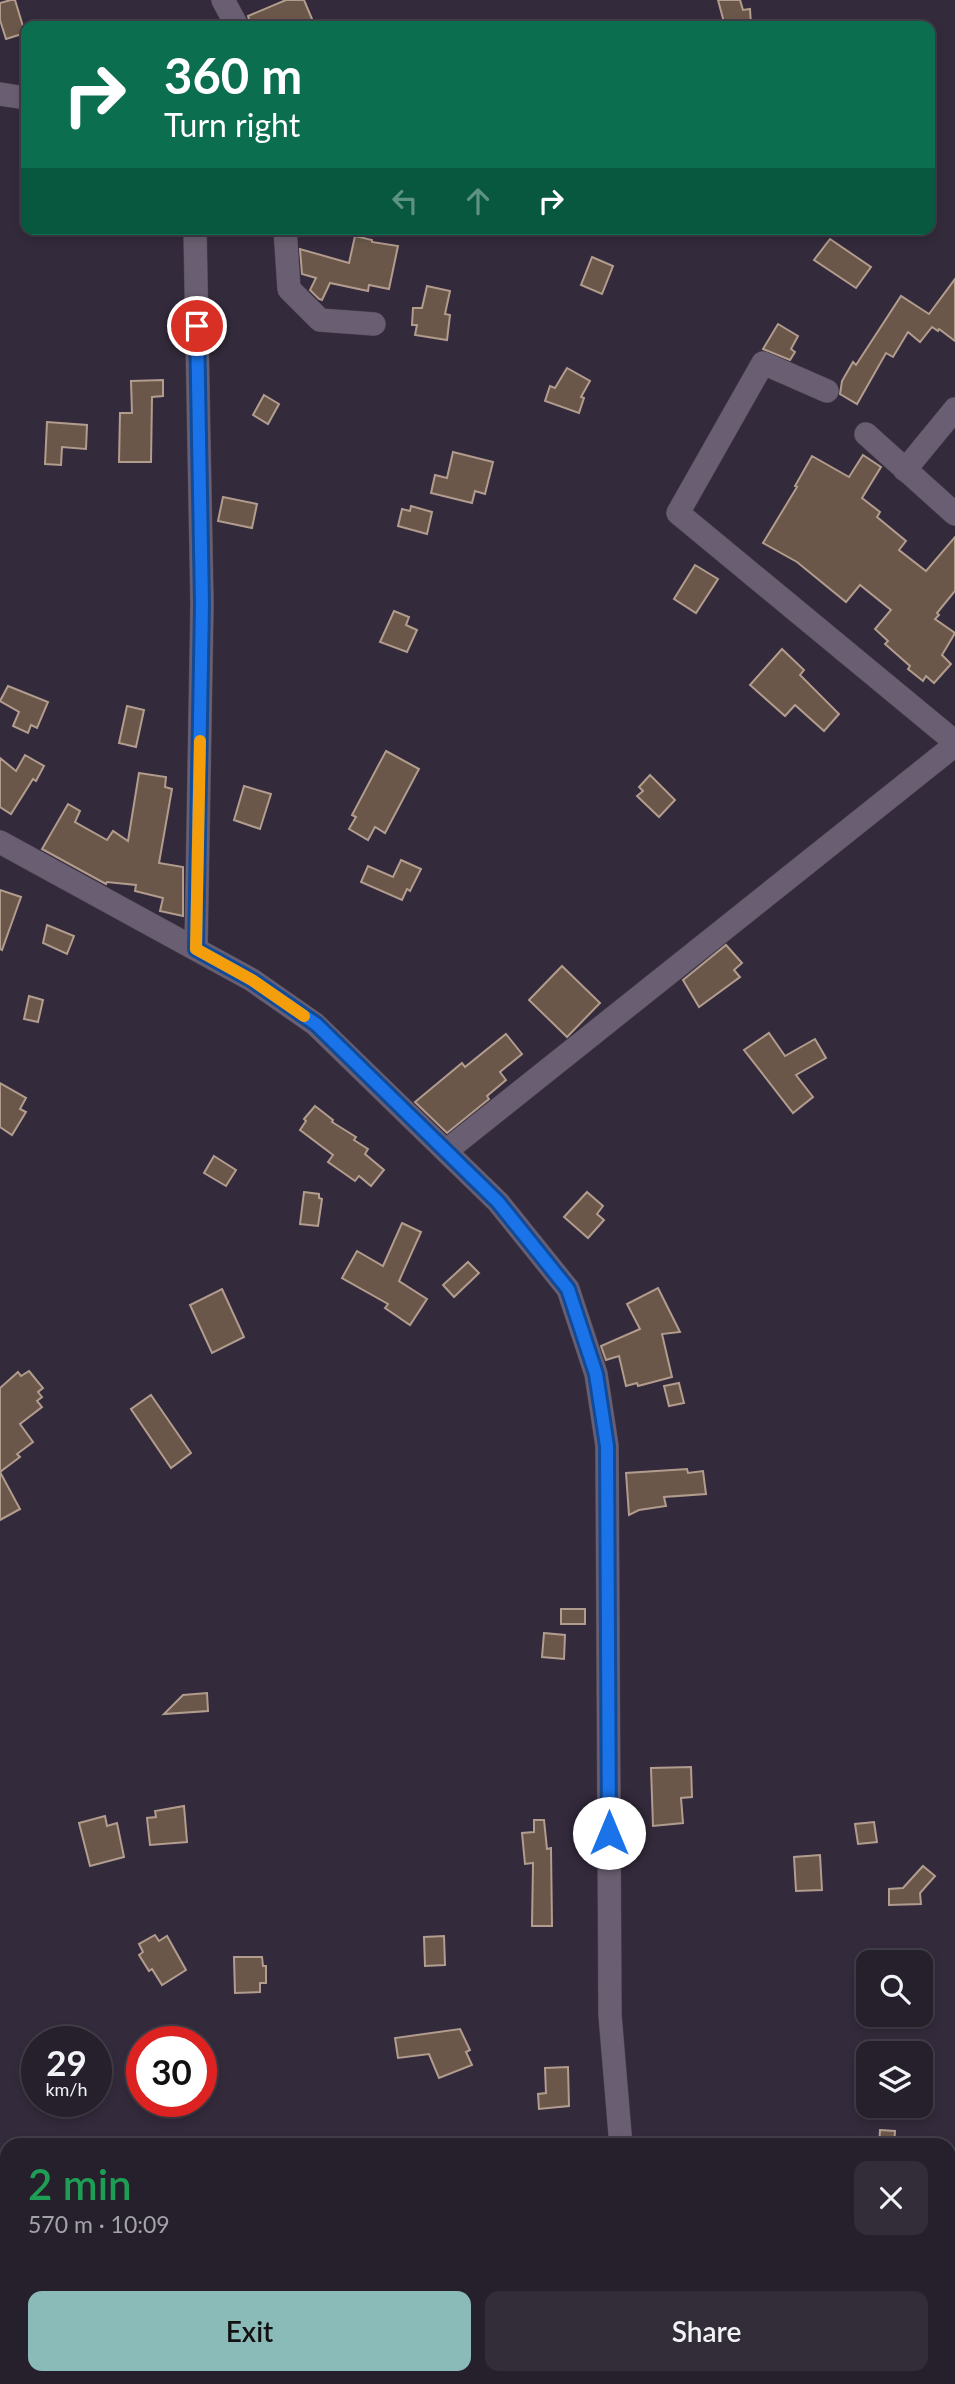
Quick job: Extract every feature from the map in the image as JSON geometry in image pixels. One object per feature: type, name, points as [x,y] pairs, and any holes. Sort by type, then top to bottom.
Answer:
[{"type":"street","points":[[223,0],[234,21]]},
{"type":"street","points":[[0,94],[21,97]]},
{"type":"street","points":[[195,235],[202,604],[196,949]]},
{"type":"street","points":[[285,235],[289,289],[320,320],[374,324]]},
{"type":"street","points":[[446,1151],[955,744],[678,513],[763,363],[827,391]]},
{"type":"street","points":[[905,470],[955,410]]},
{"type":"street","points":[[866,434],[955,514]]},
{"type":"street","points":[[0,842],[252,980],[316,1024],[498,1202],[568,1289],[596,1374],[607,1446],[610,2015],[620,2138]]},
{"type":"building","points":[[15,0],[21,21],[21,34],[6,39],[0,20],[0,3]]},
{"type":"building","points":[[286,0],[304,0],[313,21],[250,21],[248,16]]},
{"type":"building","points":[[718,0],[740,0],[743,10],[750,9],[751,21],[724,21]]},
{"type":"building","points":[[355,236],[398,246],[389,289],[369,285],[368,291],[330,283],[322,300],[319,299],[310,290],[316,278],[302,274],[300,249],[349,263]]},
{"type":"building","points":[[830,239],[871,267],[856,288],[814,260]]},
{"type":"building","points":[[592,257],[613,266],[602,294],[581,285]]},
{"type":"building","points":[[955,279],[955,341],[932,327],[920,342],[908,332],[893,357],[886,353],[857,404],[840,394],[842,381],[853,362],[856,365],[901,296],[929,314]]},
{"type":"building","points":[[427,286],[450,291],[445,314],[450,315],[447,340],[415,335],[417,325],[412,325],[413,308],[422,308]]},
{"type":"building","points":[[778,324],[798,336],[791,349],[795,352],[790,360],[763,349]]},
{"type":"building","points":[[567,368],[590,381],[581,397],[584,398],[579,413],[545,401],[550,386],[555,388]]},
{"type":"building","points":[[163,380],[163,396],[152,397],[151,462],[119,462],[120,413],[132,413],[131,381]]},
{"type":"building","points":[[264,395],[279,404],[268,424],[253,415]]},
{"type":"building","points":[[47,422],[87,425],[86,449],[62,447],[61,465],[45,464]]},
{"type":"building","points":[[453,452],[493,462],[485,494],[475,491],[472,503],[431,493],[435,475],[447,478]]},
{"type":"building","points":[[863,455],[881,467],[862,498],[880,512],[877,517],[906,541],[899,550],[926,571],[955,537],[955,591],[935,619],[955,633],[942,655],[951,664],[934,683],[926,676],[923,681],[908,669],[910,666],[885,644],[888,641],[875,629],[891,610],[860,585],[846,602],[797,562],[763,543],[797,487],[795,486],[812,456],[849,477]]},
{"type":"building","points":[[223,497],[257,504],[252,528],[218,521]]},
{"type":"building","points":[[411,506],[432,512],[427,534],[398,526],[402,509],[410,511]]},
{"type":"building","points":[[695,565],[718,579],[696,613],[674,599]]},
{"type":"building","points":[[394,611],[409,617],[406,625],[417,630],[407,652],[380,642]]},
{"type":"building","points":[[782,649],[804,670],[800,675],[839,714],[824,731],[795,705],[785,716],[750,685]]},
{"type":"building","points":[[8,686],[48,702],[37,728],[31,725],[28,733],[13,726],[19,712],[0,701]]},
{"type":"building","points":[[127,706],[144,710],[136,747],[119,743]]},
{"type":"building","points":[[386,751],[419,769],[385,833],[375,827],[368,840],[349,829],[356,817],[352,815]]},
{"type":"building","points":[[25,755],[44,766],[11,814],[0,807],[0,758],[16,771]]},
{"type":"building","points":[[139,773],[166,777],[165,787],[172,789],[159,863],[183,867],[183,916],[160,911],[163,898],[135,891],[136,885],[106,884],[42,849],[68,804],[80,811],[75,822],[107,840],[113,831],[128,841]]},
{"type":"building","points":[[650,775],[675,800],[659,817],[637,796],[643,791],[639,787]]},
{"type":"building","points":[[244,786],[271,794],[260,829],[234,820]]},
{"type":"building","points":[[401,860],[421,869],[410,891],[407,889],[402,900],[361,882],[368,866],[393,877]]},
{"type":"building","points":[[0,890],[21,897],[2,950],[0,949]]},
{"type":"building","points":[[47,925],[74,936],[67,954],[43,943]]},
{"type":"building","points":[[726,945],[742,963],[734,970],[740,977],[699,1007],[683,980]]},
{"type":"building","points":[[562,966],[600,1003],[567,1037],[529,1000]]},
{"type":"building","points":[[29,996],[43,1000],[38,1022],[24,1019]]},
{"type":"building","points":[[769,1033],[785,1056],[815,1039],[826,1058],[796,1075],[813,1097],[793,1113],[744,1050]]},
{"type":"building","points":[[506,1034],[522,1054],[500,1072],[506,1080],[487,1096],[489,1099],[447,1133],[415,1102],[462,1063],[465,1067]]},
{"type":"building","points":[[0,1083],[26,1098],[20,1109],[26,1112],[12,1135],[0,1127]]},
{"type":"building","points":[[315,1106],[333,1120],[332,1122],[356,1137],[354,1140],[368,1149],[365,1154],[384,1170],[371,1186],[359,1176],[355,1181],[328,1162],[333,1155],[300,1130],[306,1121],[304,1119]]},
{"type":"building","points":[[214,1156],[236,1170],[226,1186],[204,1173]]},
{"type":"building","points":[[304,1192],[319,1194],[322,1199],[318,1226],[300,1224]]},
{"type":"building","points":[[587,1192],[603,1206],[597,1214],[604,1220],[588,1238],[564,1217]]},
{"type":"building","points":[[402,1223],[421,1232],[399,1281],[427,1299],[410,1325],[385,1308],[388,1304],[342,1278],[357,1251],[383,1266]]},
{"type":"building","points":[[468,1262],[479,1273],[454,1297],[443,1285]]},
{"type":"building","points":[[658,1288],[680,1332],[662,1334],[672,1377],[638,1386],[637,1383],[626,1386],[619,1356],[606,1360],[601,1346],[640,1329],[627,1304]]},
{"type":"building","points":[[222,1289],[244,1337],[212,1353],[190,1305]]},
{"type":"building","points":[[29,1371],[43,1388],[38,1392],[42,1397],[37,1401],[42,1407],[20,1424],[33,1442],[17,1454],[20,1457],[0,1472],[0,1388],[18,1372],[21,1376]]},
{"type":"building","points":[[679,1383],[684,1403],[669,1406],[664,1386]]},
{"type":"building","points":[[151,1395],[191,1453],[171,1468],[131,1409]]},
{"type":"building","points":[[687,1469],[688,1473],[703,1471],[706,1494],[664,1497],[666,1506],[639,1510],[629,1515],[626,1473]]},
{"type":"building","points":[[0,1472],[20,1509],[0,1520]]},
{"type":"building","points":[[561,1609],[585,1609],[585,1624],[561,1624]]},
{"type":"building","points":[[544,1633],[565,1635],[564,1659],[542,1657]]},
{"type":"building","points":[[207,1693],[208,1711],[164,1714],[183,1695]]},
{"type":"building","points":[[691,1767],[692,1797],[681,1798],[683,1823],[653,1826],[651,1768]]},
{"type":"building","points":[[184,1806],[187,1842],[150,1845],[147,1818],[156,1817],[155,1811]]},
{"type":"building","points":[[105,1816],[107,1826],[117,1823],[124,1857],[90,1866],[79,1823]]},
{"type":"building","points":[[534,1820],[544,1820],[547,1849],[551,1848],[552,1926],[532,1926],[533,1863],[525,1864],[522,1833],[534,1832]]},
{"type":"building","points":[[874,1822],[877,1842],[858,1844],[855,1824]]},
{"type":"building","points":[[820,1855],[822,1890],[796,1891],[794,1857]]},
{"type":"building","points":[[923,1866],[935,1876],[920,1893],[921,1904],[889,1905],[889,1889],[903,1888]]},
{"type":"building","points":[[155,1935],[159,1941],[167,1936],[186,1970],[162,1985],[139,1955],[143,1952],[139,1944]]},
{"type":"building","points":[[444,1936],[445,1965],[425,1966],[424,1937]]},
{"type":"building","points":[[234,1957],[262,1957],[263,1966],[266,1966],[266,1983],[260,1983],[260,1992],[235,1993]]},
{"type":"building","points":[[460,2029],[470,2050],[466,2052],[472,2065],[439,2078],[429,2054],[398,2058],[395,2038]]},
{"type":"building","points":[[568,2067],[569,2106],[539,2109],[538,2094],[546,2093],[545,2068]]},
{"type":"building","points":[[880,2130],[895,2131],[895,2138],[880,2138]]},
{"type":"slow traffic","points":[[200,741],[196,949],[252,980],[304,1016]]},
{"type":"route","points":[[197,326],[202,604],[196,949],[252,980],[316,1024],[498,1202],[568,1289],[596,1374],[607,1446],[609,1833]]}]
